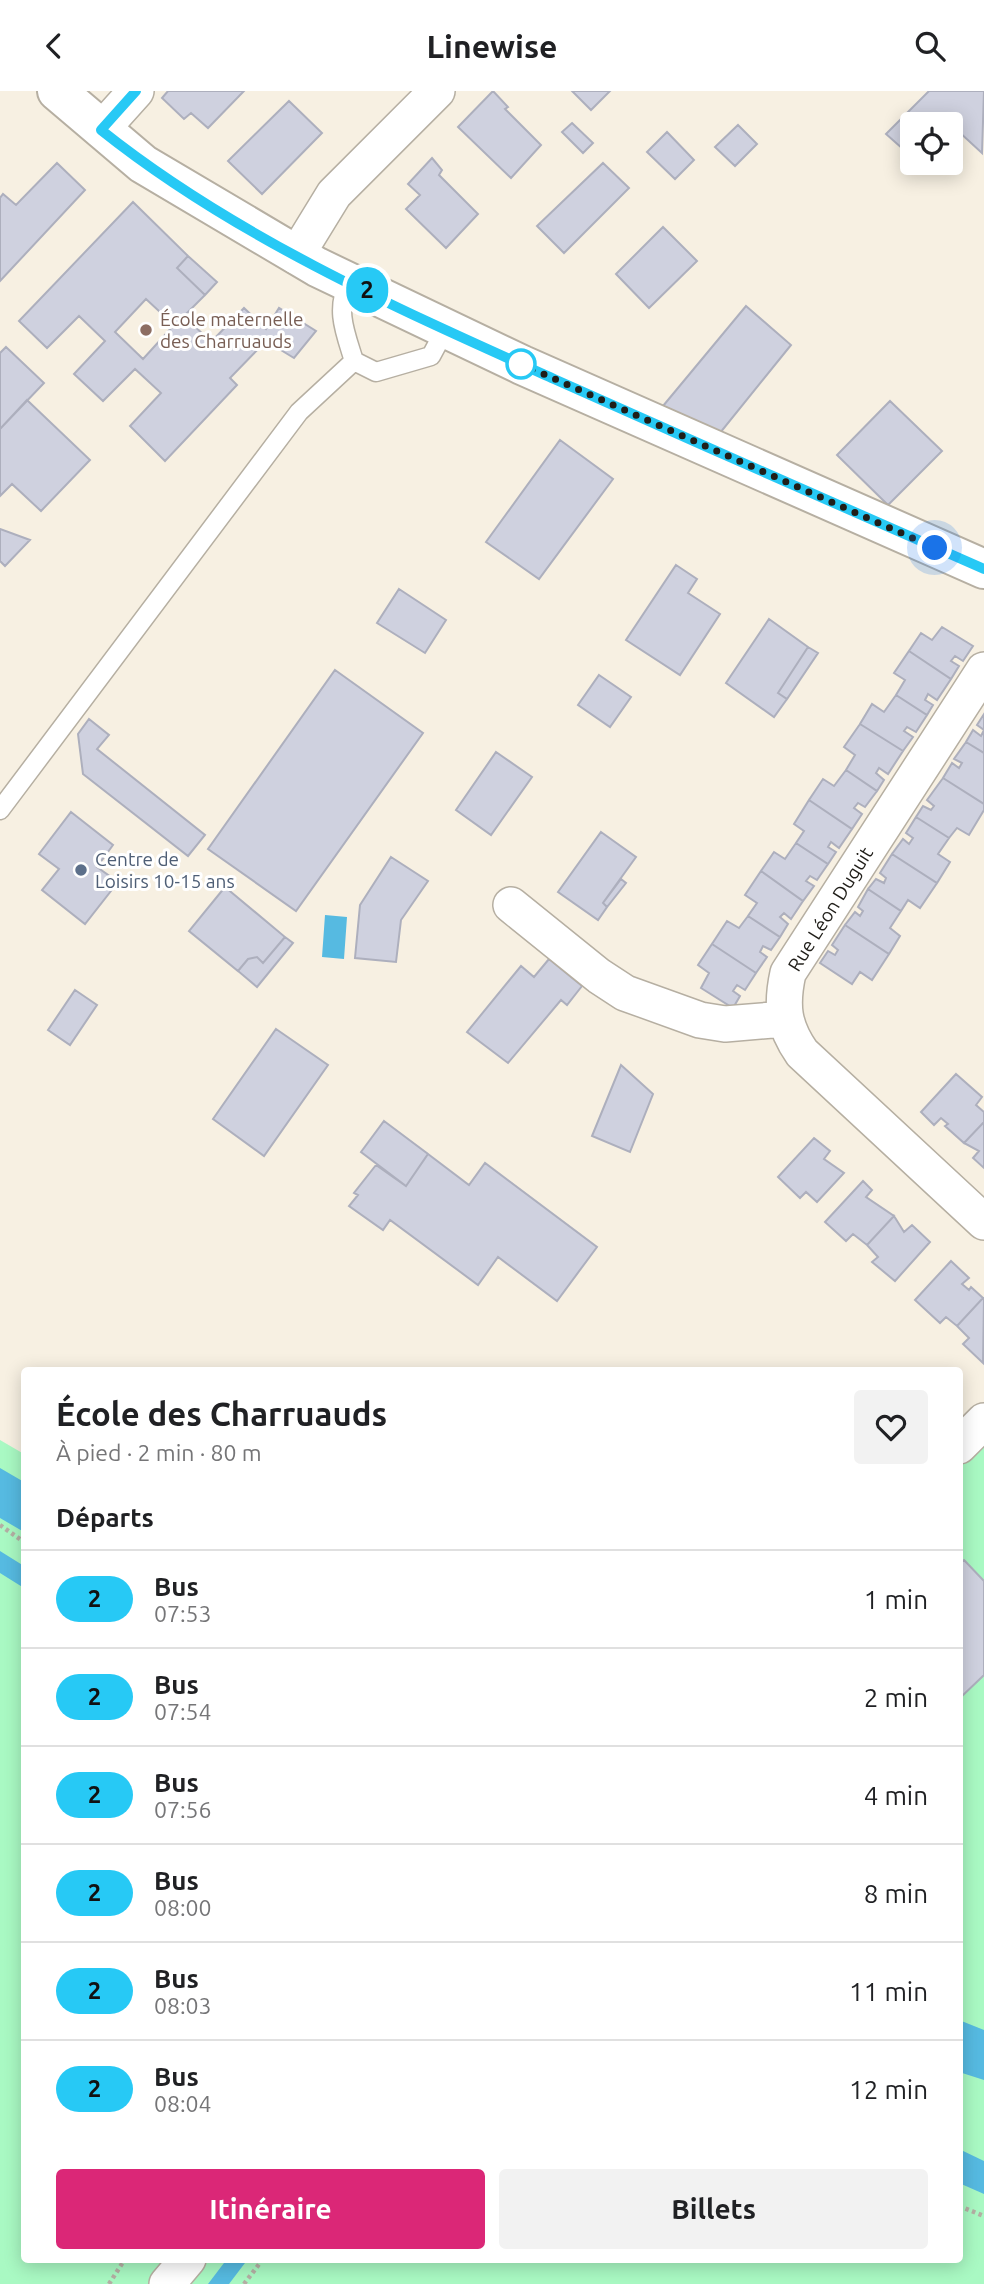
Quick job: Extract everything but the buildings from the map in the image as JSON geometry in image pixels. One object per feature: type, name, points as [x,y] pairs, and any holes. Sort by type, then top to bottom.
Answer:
[{"type":"street","points":[[57,91],[101,130],[183,190],[296,255],[446,330],[984,569]]},
{"type":"street","points":[[101,130],[136,91]]},
{"type":"street","points":[[296,255],[334,194],[437,91]]},
{"type":"street","name":"Rue Léon Duguit","points":[[984,670],[788,973],[783,997],[784,1019],[790,1037],[802,1053],[984,1222]]},
{"type":"street","points":[[511,905],[599,976],[625,993],[700,1020],[725,1024],[784,1019]]},
{"type":"street","points":[[963,1441],[984,1421]]},
{"type":"street","points":[[167,2284],[185,2263]]},
{"type":"lane","points":[[349,281],[342,296],[340,317],[355,361],[376,372],[430,356],[446,330]]},
{"type":"lane","points":[[0,810],[299,412],[355,361]]},
{"type":"path","points":[[0,1525],[21,1540]]},
{"type":"path","points":[[963,2208],[984,2217]]},
{"type":"path","points":[[108,2284],[122,2263]]},
{"type":"path","points":[[244,2284],[260,2263]]},
{"type":"green space","points":[[984,1410],[984,2284],[0,2284],[0,1440],[21,1452],[21,2263],[963,2263],[963,1429]]},
{"type":"water","points":[[325,915],[347,917],[344,959],[322,957]]},
{"type":"water","points":[[0,1468],[21,1480],[21,1530],[0,1518]]},
{"type":"water","points":[[0,1551],[21,1564],[21,1586],[0,1573]]},
{"type":"water","points":[[963,2022],[984,2030],[984,2080],[963,2073]]},
{"type":"water","points":[[963,2151],[984,2161],[984,2194],[963,2185]]},
{"type":"water","points":[[224,2263],[245,2263],[229,2284],[208,2284]]},
{"type":"bus line","name":"2","points":[[136,91],[101,130],[143,164],[183,190],[317,267],[496,353],[984,569]]},
{"type":"place","name":"École maternelle des Charruauds","points":[[146,330]]},
{"type":"place","name":"Centre de Loisirs 10-15 ans","points":[[81,870]]},
{"type":"route","points":[[521,364],[935,548]]}]
